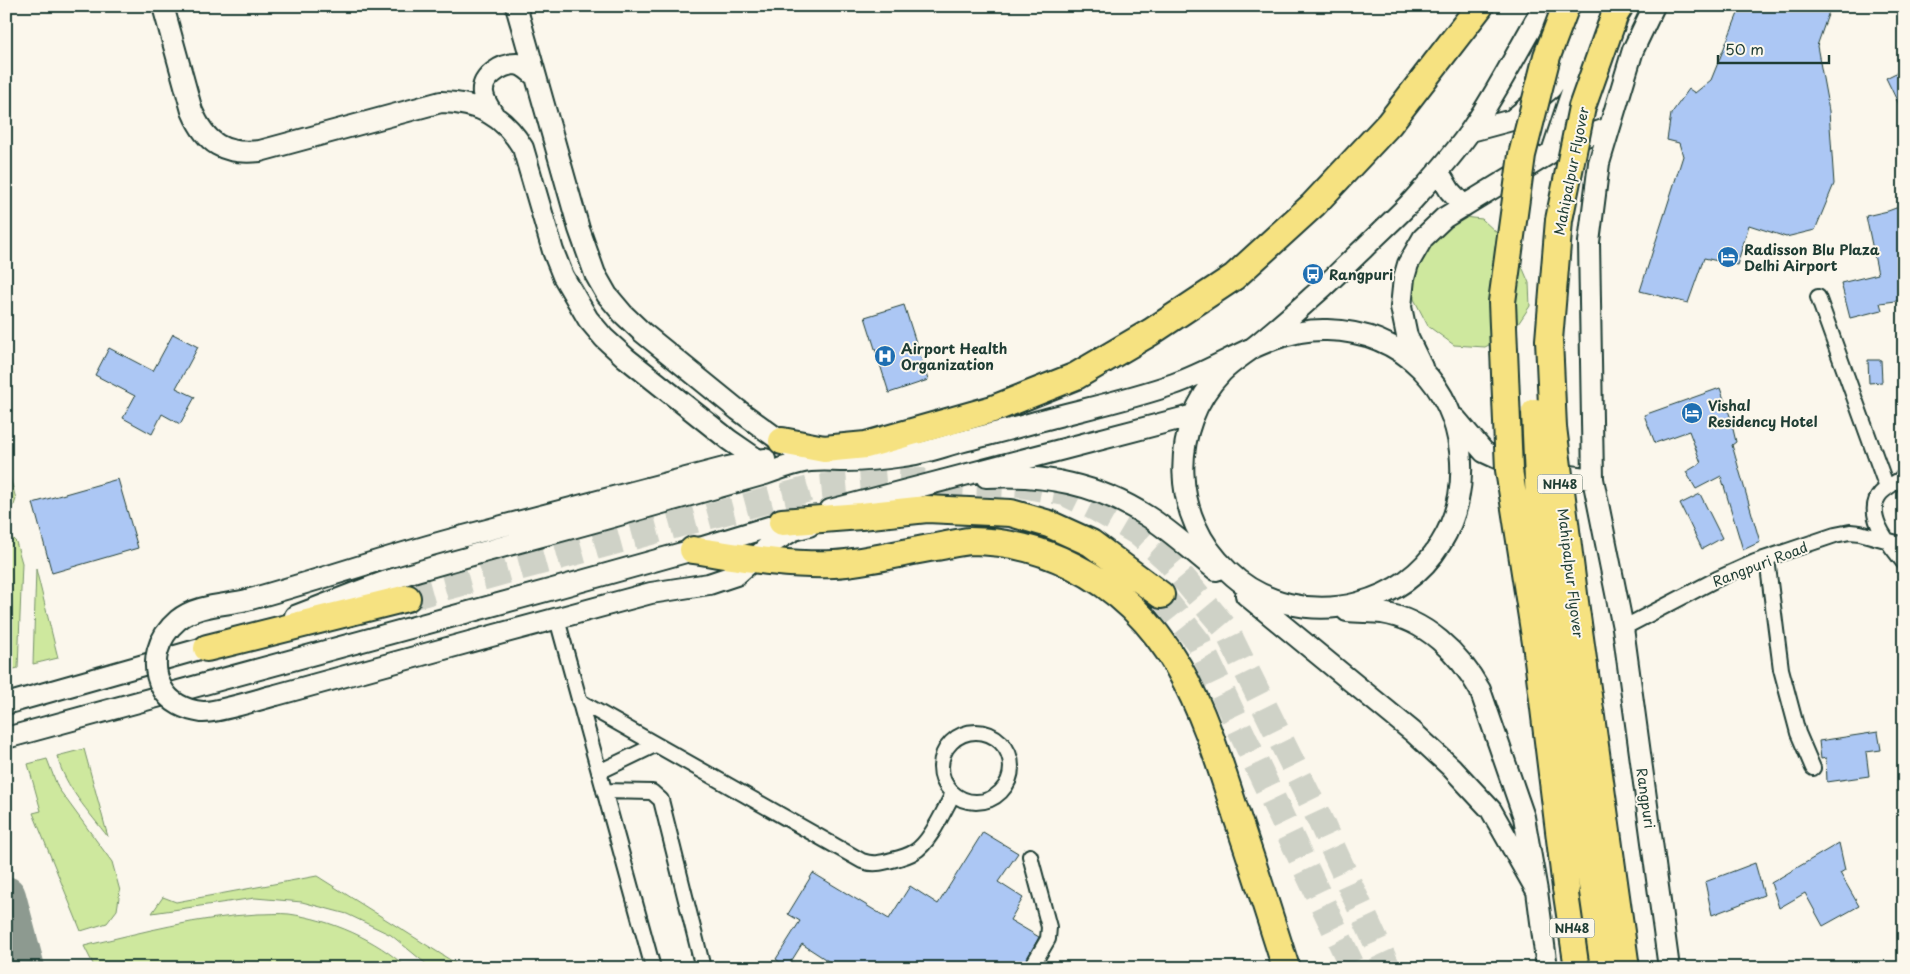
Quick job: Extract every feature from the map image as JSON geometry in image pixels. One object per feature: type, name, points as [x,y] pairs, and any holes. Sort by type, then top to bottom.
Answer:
[{"type":"highway","points":[[795,452],[866,445],[993,409],[1076,376],[1150,332],[1234,277],[1313,205],[1389,124],[1480,6]]},
{"type":"highway","name":"NH48","points":[[1566,6],[1547,56],[1522,155],[1502,302],[1509,470],[1536,643],[1566,888],[1578,968]]},
{"type":"highway","name":"Mahipalpur Flyover","points":[[1620,6],[1615,14],[1580,117],[1559,220],[1550,340],[1553,427],[1575,602],[1626,968]]},
{"type":"highway","points":[[1550,340],[1535,404],[1539,503],[1558,650],[1604,968]]},
{"type":"highway","points":[[782,522],[926,508],[1012,513],[1049,524],[1090,543],[1160,595]]},
{"type":"highway","points":[[693,550],[784,563],[835,564],[968,541],[1000,544],[1031,550],[1061,560],[1089,574],[1115,591],[1139,612],[1160,636],[1177,662],[1215,747],[1286,968]]},
{"type":"highway","points":[[207,648],[407,598]]},
{"type":"main road","points":[[163,6],[197,124],[207,137],[217,145],[229,150],[244,153],[260,150],[441,102],[460,102],[493,114]]},
{"type":"main road","points":[[516,6],[586,252],[595,274],[607,295],[623,314],[649,338],[738,410],[795,452],[850,462],[910,456],[1177,383],[1274,338],[1297,331],[1321,329],[1345,331],[1368,336],[1390,346],[1410,359],[1441,393],[1451,413],[1460,443],[1462,459],[1462,482],[1458,505],[1438,547],[1424,565],[1406,580],[1387,593],[1365,601],[1343,607],[1320,608]]},
{"type":"main road","points":[[1544,6],[1471,131],[1414,199],[1315,295],[1252,348],[1237,358],[1212,384],[1194,415],[1188,432],[1183,468],[1187,504],[1200,538],[1222,566],[1236,578],[1255,591],[1275,600],[1297,606],[1383,614],[1404,620],[1423,629],[1441,641],[1456,655],[1469,672],[1480,690],[1524,817],[1537,891],[1547,968]]},
{"type":"main road","points":[[1471,131],[1512,120],[1552,88],[1562,70],[1585,6]]},
{"type":"main road","points":[[1552,152],[1592,34],[1605,6]]},
{"type":"main road","name":"Rangpuri","points":[[1654,6],[1633,50],[1598,162],[1589,242],[1592,479],[1623,628],[1669,968]]},
{"type":"main road","points":[[536,78],[527,69],[517,64],[506,66],[488,77],[483,92],[486,103],[493,114],[516,135],[523,148],[556,259],[563,276],[588,319],[604,338],[626,358],[729,440],[766,466]]},
{"type":"main road","points":[[1574,85],[1628,68]]},
{"type":"main road","points":[[1426,375],[1407,336],[1403,321],[1401,292],[1408,264],[1423,238],[1444,218],[1552,152],[1572,141],[1609,128]]},
{"type":"main road","points":[[1438,171],[1450,191],[1464,206]]},
{"type":"main road","points":[[1451,413],[1484,452],[1523,470],[1592,479]]},
{"type":"main road","points":[[6,738],[693,550],[782,522],[1194,415]]},
{"type":"main road","points":[[6,704],[207,648],[410,573],[766,466],[795,452]]},
{"type":"main road","points":[[766,466],[728,466],[404,552],[245,600],[201,610],[179,619],[164,637],[156,653],[157,673],[162,688],[172,700],[184,708],[204,712],[245,703],[651,593],[709,584],[736,575],[772,542],[794,530],[832,518]]},
{"type":"main road","points":[[944,479],[1020,476],[1062,481],[1106,494],[1147,516],[1413,732],[1451,767],[1491,810],[1537,891]]},
{"type":"street","points":[[1818,297],[1888,488]]},
{"type":"street","points":[[1904,477],[1880,494],[1874,509],[1875,516],[1886,539],[1904,563]]},
{"type":"street","name":"Rangpuri Road","points":[[1623,628],[1717,579],[1835,535],[1850,532],[1865,534],[1904,545]]},
{"type":"street","points":[[1767,559],[1781,669],[1798,734],[1814,768]]},
{"type":"street","points":[[556,618],[653,968]]},
{"type":"street","points":[[579,701],[870,864],[880,864],[908,856],[916,851],[924,843],[953,794]]},
{"type":"street","points":[[971,732],[984,733],[997,739],[1006,749],[1010,762],[1010,776],[1004,788],[994,797],[981,802],[967,801],[953,794],[945,785],[941,772],[941,758],[947,746],[958,736],[971,732]]},
{"type":"street","points":[[599,772],[655,745]]},
{"type":"street","points":[[604,791],[652,792],[658,795],[661,800],[703,968]]},
{"type":"street","points":[[1030,856],[1049,927],[1046,944],[1031,968]]},
{"type":"green space","points":[[1463,217],[1482,219],[1498,234],[1518,257],[1529,283],[1530,306],[1512,333],[1485,347],[1454,345],[1428,326],[1414,299],[1411,276],[1428,238]]},
{"type":"green space","points":[[6,463],[16,499],[14,505],[6,510]]},
{"type":"green space","points":[[6,532],[16,542],[22,563],[18,668],[6,671]]},
{"type":"green space","points":[[36,569],[58,658],[33,664]]},
{"type":"green space","points":[[84,749],[108,837],[72,789],[57,756]]},
{"type":"green space","points":[[47,759],[58,788],[112,862],[120,891],[117,910],[107,923],[81,931],[33,813],[41,811],[28,764]]},
{"type":"green space","points":[[317,876],[463,968],[431,968],[391,935],[347,914],[302,902],[255,898],[152,913],[163,897],[176,902]]},
{"type":"green space","points":[[258,914],[289,914],[337,926],[381,948],[407,968],[95,968],[84,946],[192,922]]},
{"type":"building","points":[[1741,6],[1831,6],[1817,46],[1829,111],[1834,184],[1815,230],[1786,237],[1749,225],[1737,265],[1704,258],[1688,303],[1640,291],[1683,156],[1679,143],[1667,140],[1671,114],[1689,89],[1695,93],[1711,80]]},
{"type":"building","points":[[1904,69],[1904,115],[1886,78]]},
{"type":"building","points":[[1904,205],[1904,300],[1880,303],[1882,310],[1850,318],[1841,283],[1878,274],[1866,216]]},
{"type":"building","points":[[904,305],[928,380],[889,393],[865,317]]},
{"type":"building","points":[[173,334],[198,347],[176,388],[195,397],[180,424],[162,414],[152,434],[123,418],[135,396],[95,375],[109,348],[153,371]]},
{"type":"building","points":[[1868,360],[1881,360],[1882,382],[1869,383]]},
{"type":"building","points":[[1720,388],[1730,416],[1736,442],[1732,445],[1760,542],[1743,550],[1721,476],[1696,489],[1686,472],[1701,463],[1689,431],[1655,443],[1644,415]]},
{"type":"building","points":[[118,479],[138,548],[52,573],[33,503]]},
{"type":"building","points":[[1700,494],[1722,538],[1702,549],[1680,504]]},
{"type":"building","points":[[1878,732],[1881,750],[1866,752],[1869,776],[1827,782],[1826,758],[1821,759],[1819,741]]},
{"type":"building","points":[[983,832],[1018,853],[998,882],[1023,898],[1010,920],[1039,937],[1022,968],[839,968],[802,944],[787,968],[776,959],[800,921],[788,914],[813,873],[889,919],[910,886],[938,904]]},
{"type":"building","points":[[1839,843],[1845,870],[1840,873],[1859,906],[1823,926],[1805,893],[1779,908],[1771,883]]},
{"type":"building","points":[[1755,863],[1764,895],[1712,915],[1705,882]]},
{"type":"taxiway","points":[[6,896],[25,968]]},
{"type":"tunnel","points":[[407,598],[817,487],[897,480],[1022,485],[1065,493],[1138,533],[1168,560],[1226,629],[1313,805],[1388,968]]},
{"type":"tunnel","points":[[1161,595],[1199,643],[1353,968]]},
{"type":"place","name":"Radisson Blu Plaza Delhi Airport","points":[[1728,257]]},
{"type":"place","name":"Rangpuri","points":[[1313,274]]},
{"type":"place","name":"Airport Health Organization","points":[[885,356]]},
{"type":"place","name":"Vishal Residency Hotel","points":[[1692,413]]}]
